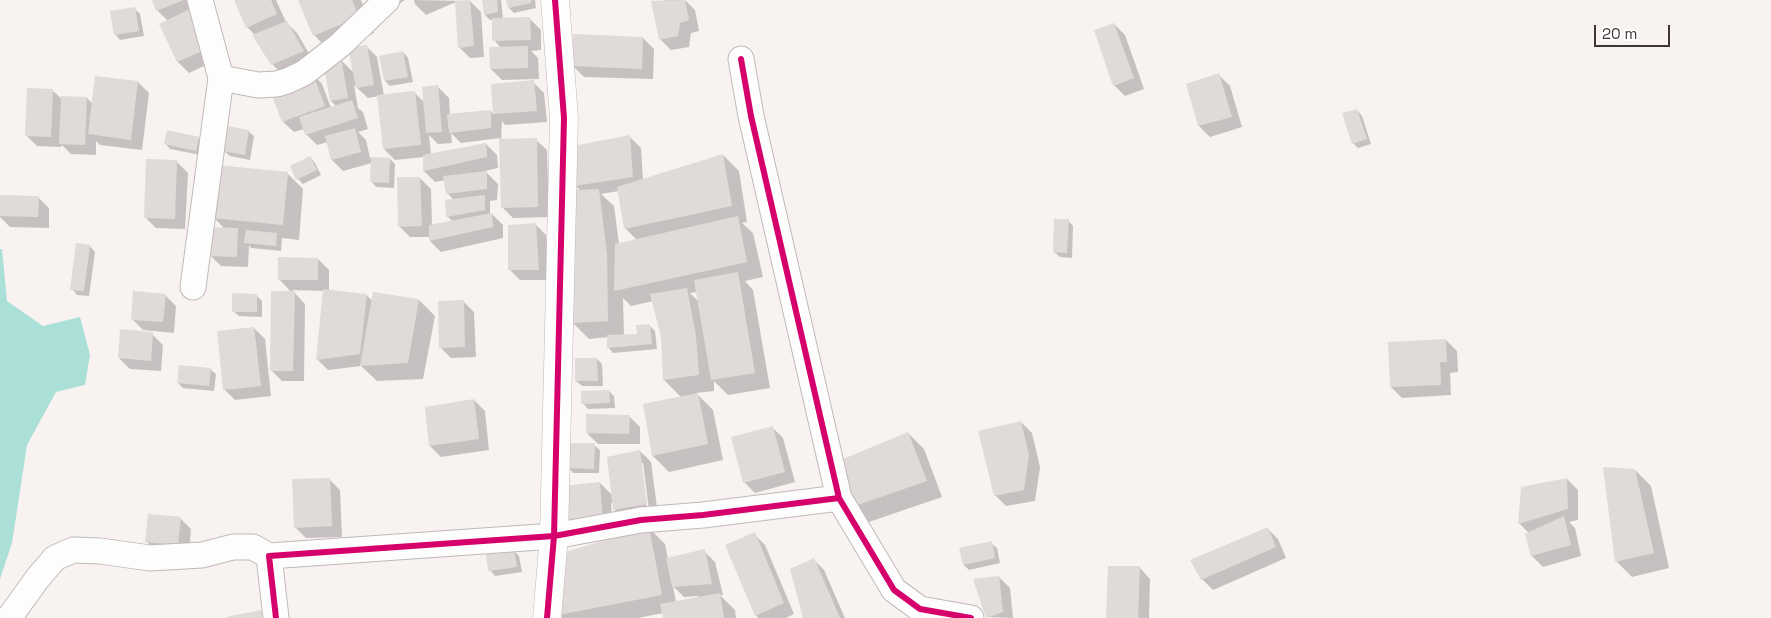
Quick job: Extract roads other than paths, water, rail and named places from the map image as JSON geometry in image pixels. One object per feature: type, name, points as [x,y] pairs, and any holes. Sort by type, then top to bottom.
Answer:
[{"type":"street","points":[[193,287],[221,78],[200,0]]},
{"type":"street","points":[[221,78],[258,85],[277,84],[304,73],[340,45],[386,0]]},
{"type":"street","points":[[547,618],[554,536],[564,118],[555,0]]},
{"type":"street","points":[[741,59],[751,116],[839,498],[894,590],[920,609],[971,618]]},
{"type":"street","points":[[8,618],[55,558],[73,550],[150,558],[202,555],[233,547],[253,547],[269,556],[554,536],[641,520],[703,515],[839,498]]},
{"type":"street","points":[[269,556],[276,618]]},
{"type":"water","points":[[0,249],[2,249],[7,301],[43,326],[80,317],[90,355],[85,385],[56,392],[27,445],[12,543],[0,579]]}]
